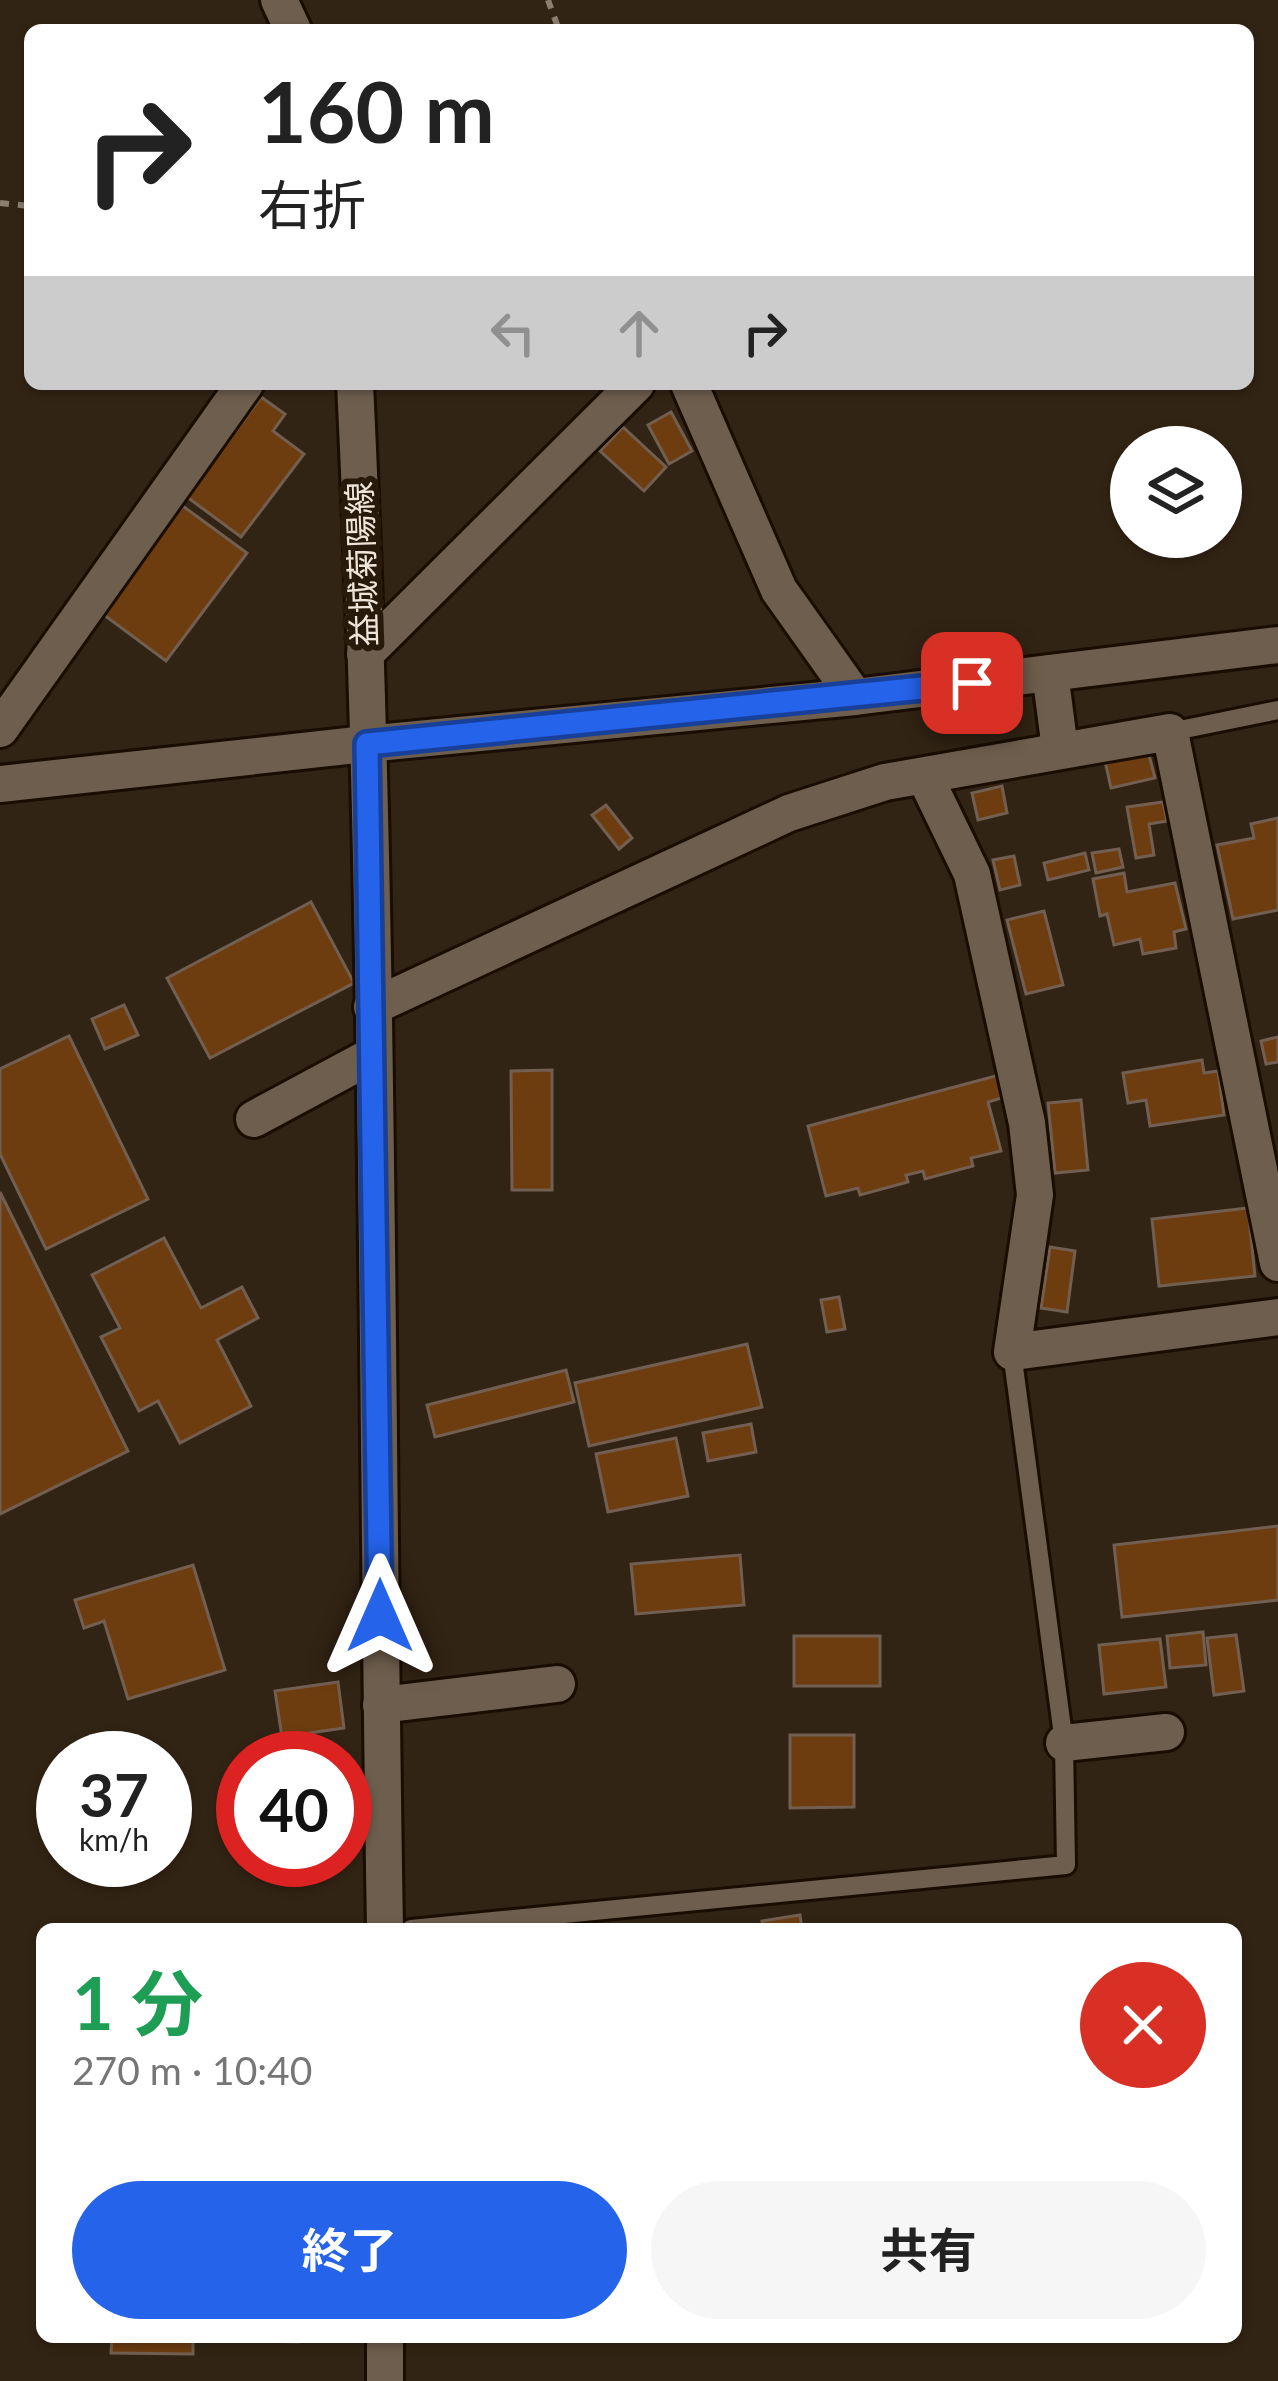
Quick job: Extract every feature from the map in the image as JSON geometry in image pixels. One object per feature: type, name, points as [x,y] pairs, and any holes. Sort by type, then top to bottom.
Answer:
[{"type":"street","points":[[0,729],[241,390]]},
{"type":"street","name":"益城菊陽線","points":[[355,390],[373,1054],[385,1923]]},
{"type":"street","points":[[365,654],[630,390]]},
{"type":"street","points":[[692,390],[779,590],[855,697]]},
{"type":"street","points":[[0,784],[855,697],[1278,645]]},
{"type":"street","points":[[1050,673],[1060,749]]},
{"type":"street","points":[[372,1007],[788,813],[885,782],[1170,732],[1278,1264]]},
{"type":"street","points":[[925,777],[972,874],[1028,1123],[1036,1195],[1012,1352],[1278,1317]]},
{"type":"street","points":[[254,1120],[373,1054]]},
{"type":"street","points":[[381,1705],[557,1684]]},
{"type":"street","points":[[1064,1743],[1166,1732]]},
{"type":"street","points":[[385,2343],[385,2381]]},
{"type":"lane","points":[[1170,732],[1278,710]]},
{"type":"lane","points":[[471,1923],[1066,1864],[1064,1743],[1012,1352]]},
{"type":"building","points":[[261,397],[285,414],[273,431],[304,454],[241,537],[187,497]]},
{"type":"building","points":[[671,412],[692,451],[669,464],[648,425]]},
{"type":"building","points":[[623,427],[666,467],[644,491],[600,451]]},
{"type":"building","points":[[180,504],[247,553],[166,661],[100,612]]},
{"type":"building","points":[[1148,751],[1155,778],[1111,788],[1105,761]]},
{"type":"building","points":[[1002,786],[1007,813],[978,820],[972,793]]},
{"type":"building","points":[[1163,802],[1167,821],[1149,824],[1154,855],[1136,858],[1127,807]]},
{"type":"building","points":[[606,805],[632,838],[619,849],[592,815]]},
{"type":"building","points":[[1278,818],[1278,910],[1233,919],[1217,845],[1254,838],[1251,824]]},
{"type":"building","points":[[1119,849],[1123,867],[1096,873],[1092,853]]},
{"type":"building","points":[[1085,853],[1089,870],[1048,880],[1044,863]]},
{"type":"building","points":[[1014,856],[1020,885],[1000,890],[993,860]]},
{"type":"building","points":[[1124,873],[1127,892],[1175,883],[1186,929],[1174,932],[1176,948],[1143,954],[1140,939],[1114,945],[1107,914],[1100,916],[1093,879]]},
{"type":"building","points":[[311,902],[354,983],[210,1058],[167,978]]},
{"type":"building","points":[[1044,911],[1063,985],[1026,994],[1007,920]]},
{"type":"building","points":[[124,1005],[138,1035],[105,1049],[92,1019]]},
{"type":"building","points":[[69,1036],[148,1199],[46,1249],[0,1154],[0,1069]]},
{"type":"building","points":[[1278,1037],[1278,1062],[1266,1064],[1261,1041]]},
{"type":"building","points":[[1202,1060],[1204,1073],[1218,1071],[1224,1115],[1150,1126],[1146,1100],[1128,1103],[1123,1073]]},
{"type":"building","points":[[552,1070],[552,1190],[512,1190],[511,1071]]},
{"type":"building","points":[[999,1075],[1005,1097],[988,1102],[1001,1151],[971,1158],[973,1166],[925,1179],[923,1171],[906,1175],[908,1182],[860,1195],[858,1188],[826,1196],[808,1126]]},
{"type":"building","points":[[1081,1100],[1088,1170],[1055,1173],[1048,1103]]},
{"type":"building","points":[[0,1192],[128,1451],[0,1514]]},
{"type":"building","points":[[1248,1208],[1255,1276],[1159,1286],[1152,1219]]},
{"type":"building","points":[[164,1238],[201,1308],[242,1287],[258,1318],[217,1340],[251,1406],[180,1443],[158,1401],[139,1411],[101,1337],[120,1328],[92,1275]]},
{"type":"building","points":[[1050,1247],[1075,1251],[1067,1312],[1041,1308]]},
{"type":"building","points":[[839,1297],[845,1329],[827,1332],[821,1300]]},
{"type":"building","points":[[747,1344],[762,1407],[589,1446],[575,1383]]},
{"type":"building","points":[[566,1370],[574,1402],[435,1437],[427,1405]]},
{"type":"building","points":[[751,1424],[756,1452],[708,1461],[703,1433]]},
{"type":"building","points":[[676,1438],[688,1496],[608,1512],[596,1454]]},
{"type":"building","points":[[1278,1526],[1278,1600],[1122,1617],[1114,1545]]},
{"type":"building","points":[[740,1555],[744,1605],[636,1614],[631,1564]]},
{"type":"building","points":[[193,1565],[225,1670],[128,1699],[104,1621],[84,1628],[75,1600]]},
{"type":"building","points":[[1203,1632],[1206,1665],[1170,1668],[1167,1636]]},
{"type":"building","points":[[1236,1635],[1244,1691],[1214,1695],[1207,1638]]},
{"type":"building","points":[[794,1636],[880,1636],[880,1686],[794,1686]]},
{"type":"building","points":[[1160,1639],[1166,1687],[1104,1694],[1099,1645]]},
{"type":"building","points":[[338,1682],[344,1728],[281,1731],[275,1691]]},
{"type":"building","points":[[790,1735],[854,1735],[854,1807],[790,1808]]},
{"type":"building","points":[[800,1915],[801,1923],[762,1923]]},
{"type":"building","points":[[112,2343],[193,2343],[193,2354],[111,2353]]},
{"type":"route","points":[[380,1616],[367,744],[972,683]]}]
